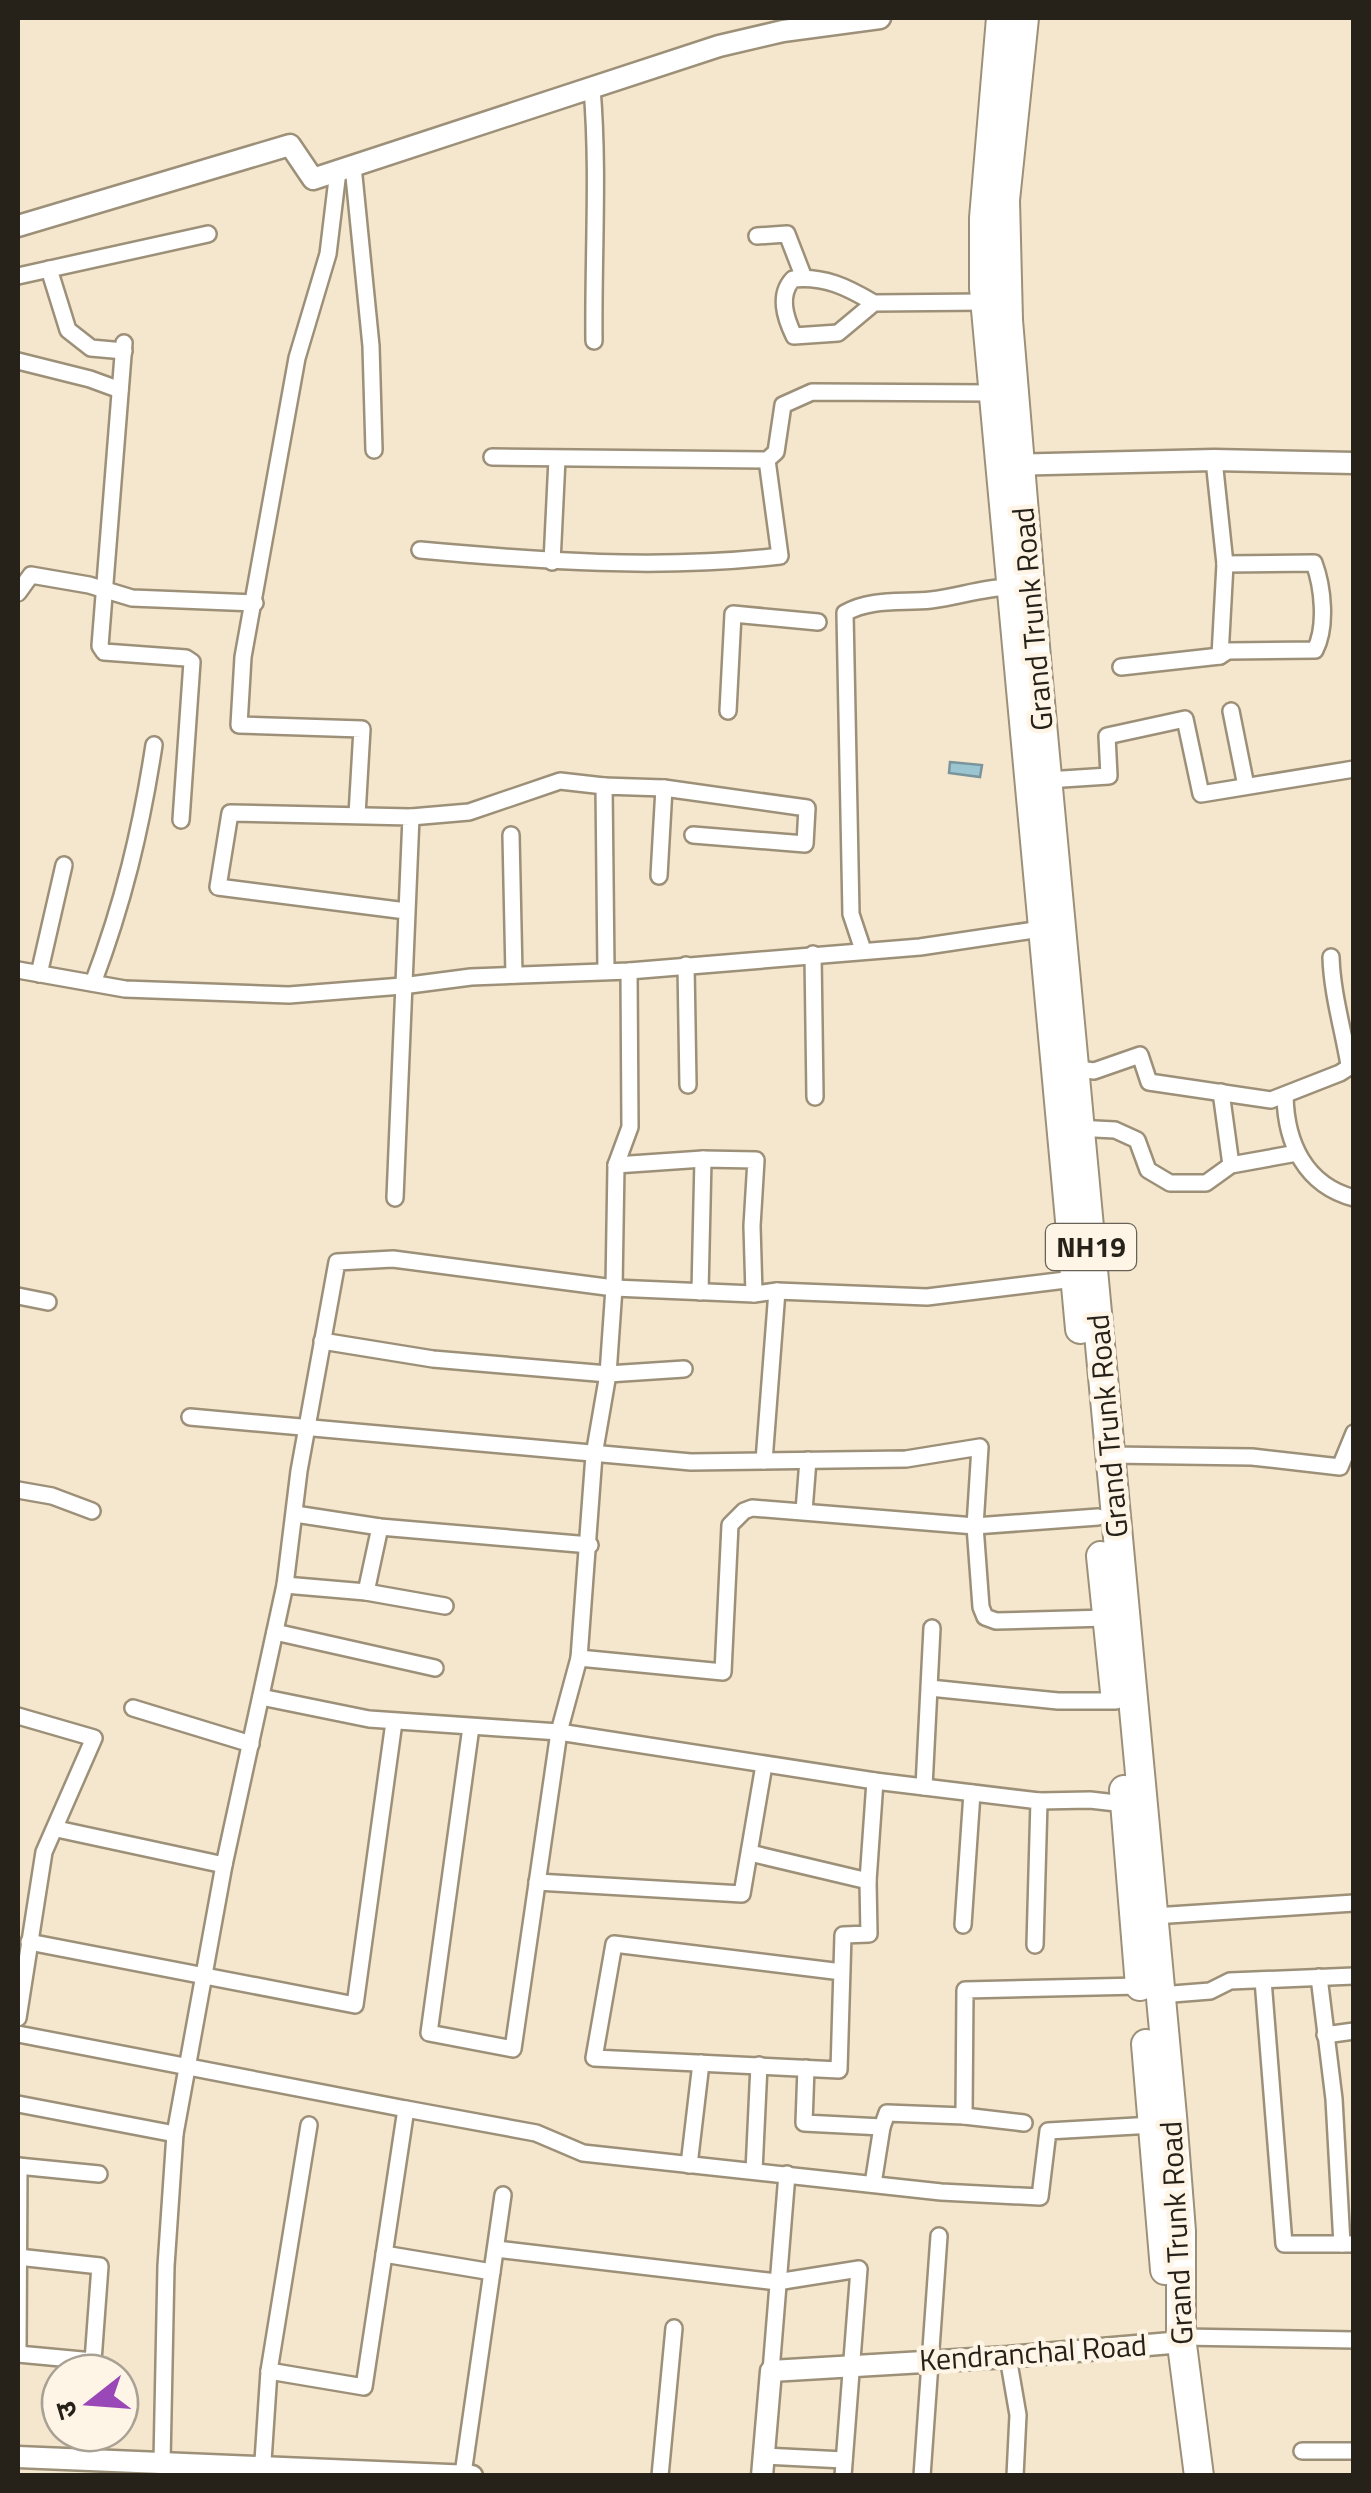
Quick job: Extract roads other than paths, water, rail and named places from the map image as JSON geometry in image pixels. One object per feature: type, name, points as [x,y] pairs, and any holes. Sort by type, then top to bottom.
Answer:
[{"type":"highway","name":"Grand Trunk Road","points":[[1001,18],[984,218],[985,302],[993,392],[1009,465],[1047,780],[1072,1058],[1074,1280],[1125,1804],[1181,2231],[1176,2340],[1183,2476]]},
{"type":"highway","name":"Grand Trunk Road","points":[[1024,18],[1010,136],[1004,251],[1010,586],[1041,929],[1110,1456],[1154,1916],[1150,1991],[1152,2124],[1176,2340],[1199,2476]]},
{"type":"street","points":[[18,226],[290,145],[314,179],[734,42],[782,31],[880,18]]},
{"type":"street","points":[[592,88],[596,162],[594,340]]},
{"type":"street","points":[[346,169],[371,346],[374,450]]},
{"type":"street","points":[[346,169],[328,254],[298,358],[243,657],[239,725],[362,730],[356,815]]},
{"type":"street","points":[[18,276],[208,234]]},
{"type":"street","points":[[756,236],[786,234],[804,278]]},
{"type":"street","points":[[49,269],[68,330],[91,348],[124,347],[99,636],[104,652],[186,658],[192,662],[181,820]]},
{"type":"street","points":[[874,303],[838,333],[794,336],[784,296],[793,278],[804,278],[841,284],[874,303],[985,302]]},
{"type":"street","points":[[18,361],[90,378],[120,390]]},
{"type":"street","points":[[492,457],[767,460],[776,452],[783,404],[812,392],[993,392]]},
{"type":"street","points":[[552,562],[557,459]]},
{"type":"street","points":[[420,550],[552,562],[744,560],[780,556],[767,460]]},
{"type":"street","points":[[1009,465],[1214,460],[1354,463]]},
{"type":"street","points":[[1214,460],[1225,564],[1220,656]]},
{"type":"street","points":[[1121,667],[1220,656],[1228,651],[1314,650],[1321,638],[1320,578],[1314,564],[1225,564]]},
{"type":"street","points":[[18,592],[31,575],[132,598],[255,603]]},
{"type":"street","points":[[862,950],[851,914],[844,613],[879,602],[930,600],[1010,586]]},
{"type":"street","points":[[728,711],[733,614],[818,622]]},
{"type":"street","points":[[1232,712],[1246,786]]},
{"type":"street","points":[[1047,780],[1109,776],[1107,736],[1186,720],[1201,794],[1354,769]]},
{"type":"street","points":[[93,984],[120,913],[142,824],[154,745]]},
{"type":"street","points":[[406,911],[218,887],[230,813],[412,817],[469,812],[560,781],[664,788],[807,808],[805,844],[692,834]]},
{"type":"street","points":[[604,786],[606,971]]},
{"type":"street","points":[[659,876],[664,788]]},
{"type":"street","points":[[395,1198],[412,817]]},
{"type":"street","points":[[511,835],[514,975]]},
{"type":"street","points":[[39,974],[64,866]]},
{"type":"street","points":[[18,970],[93,984],[180,992],[288,995],[470,977],[629,970],[920,947],[1041,929]]},
{"type":"street","points":[[812,954],[815,1097]]},
{"type":"street","points":[[1072,1058],[1078,1069],[1094,1072],[1140,1055],[1149,1082],[1272,1100],[1285,1096],[1351,1065],[1332,979],[1331,957]]},
{"type":"street","points":[[686,965],[688,1084]]},
{"type":"street","points":[[471,1727],[428,2033],[512,2049],[560,1732],[578,1658],[590,1545],[594,1455],[608,1374],[616,1165],[630,1126],[629,970]]},
{"type":"street","points":[[1221,1092],[1231,1165]]},
{"type":"street","points":[[1285,1096],[1297,1154],[1315,1180],[1354,1198]]},
{"type":"street","points":[[1070,1128],[1115,1130],[1137,1140],[1148,1170],[1170,1183],[1206,1183],[1231,1165],[1297,1154]]},
{"type":"street","points":[[700,1292],[703,1159]]},
{"type":"street","points":[[616,1165],[756,1160],[752,1226],[754,1294]]},
{"type":"street","points":[[162,2462],[166,2266],[175,2134],[224,1865],[285,1584],[299,1471],[337,1262],[393,1259],[614,1288],[754,1294],[777,1291],[927,1297],[1074,1280]]},
{"type":"street","points":[[764,1461],[777,1291]]},
{"type":"street","points":[[18,1296],[48,1302]]},
{"type":"street","points":[[322,1341],[432,1359],[608,1374],[684,1369]]},
{"type":"street","points":[[190,1417],[691,1462],[906,1459],[980,1446],[975,1526],[985,1617],[996,1621],[1108,1618]]},
{"type":"street","points":[[1110,1456],[1252,1456],[1340,1466],[1354,1433]]},
{"type":"street","points":[[804,1512],[808,1460]]},
{"type":"street","points":[[18,1490],[52,1496],[92,1510]]},
{"type":"street","points":[[578,1658],[723,1672],[730,1525],[752,1508],[975,1526],[1098,1518]]},
{"type":"street","points":[[295,1514],[380,1527],[590,1545]]},
{"type":"street","points":[[366,1592],[380,1527]]},
{"type":"street","points":[[285,1584],[366,1592],[444,1606]]},
{"type":"street","points":[[924,1787],[932,1628]]},
{"type":"street","points":[[275,1632],[435,1668]]},
{"type":"street","points":[[930,1688],[1058,1701],[1116,1700]]},
{"type":"street","points":[[261,1698],[394,1722],[560,1732],[972,1793],[1039,1801],[1125,1804]]},
{"type":"street","points":[[134,1708],[251,1744]]},
{"type":"street","points":[[18,1716],[94,1738],[44,1852],[18,2018]]},
{"type":"street","points":[[29,1942],[354,2006],[394,1722]]},
{"type":"street","points":[[536,1882],[742,1894],[764,1764]]},
{"type":"street","points":[[842,1972],[614,1944],[594,2058],[839,2070],[842,1972],[842,1935],[869,1934],[868,1881],[875,1781]]},
{"type":"street","points":[[964,1925],[972,1793]]},
{"type":"street","points":[[1035,1945],[1039,1801]]},
{"type":"street","points":[[57,1829],[224,1865]]},
{"type":"street","points":[[750,1853],[868,1881]]},
{"type":"street","points":[[1154,1916],[1354,1903]]},
{"type":"street","points":[[964,2116],[965,1990],[1210,1991],[1230,1981],[1354,1976]]},
{"type":"street","points":[[1263,1980],[1284,2244],[1348,2244],[1319,1977]]},
{"type":"street","points":[[1325,2034],[1354,2031]]},
{"type":"street","points":[[18,2034],[536,2134],[583,2153],[942,2192],[1040,2196],[1048,2130],[1152,2124]]},
{"type":"street","points":[[689,2165],[701,2063]]},
{"type":"street","points":[[754,2170],[759,2065]]},
{"type":"street","points":[[806,2068],[804,2123],[882,2127]]},
{"type":"street","points":[[18,2104],[175,2134]]},
{"type":"street","points":[[269,2371],[364,2387],[406,2109]]},
{"type":"street","points":[[872,2184],[887,2113],[964,2116],[1024,2124]]},
{"type":"street","points":[[262,2470],[269,2371],[309,2125]]},
{"type":"street","points":[[1336,2152],[1354,2150]]},
{"type":"street","points":[[18,2257],[100,2266],[93,2361],[18,2352],[18,2257],[18,2166],[99,2174]]},
{"type":"street","points":[[496,2250],[776,2282],[859,2270],[843,2468],[763,2466],[776,2282],[787,2174]]},
{"type":"street","points":[[18,2457],[262,2470],[468,2474],[503,2195]]},
{"type":"street","points":[[922,2476],[939,2236]]},
{"type":"street","points":[[384,2254],[492,2272]]},
{"type":"street","points":[[660,2476],[674,2328]]},
{"type":"street","name":"Kendranchal Road","points":[[770,2371],[1008,2357],[1176,2340],[1354,2340]]},
{"type":"street","points":[[1008,2357],[1018,2415],[1015,2476]]},
{"type":"street","points":[[1302,2451],[1354,2451]]},
{"type":"water","points":[[950,762],[982,765],[980,777],[949,773]]}]
